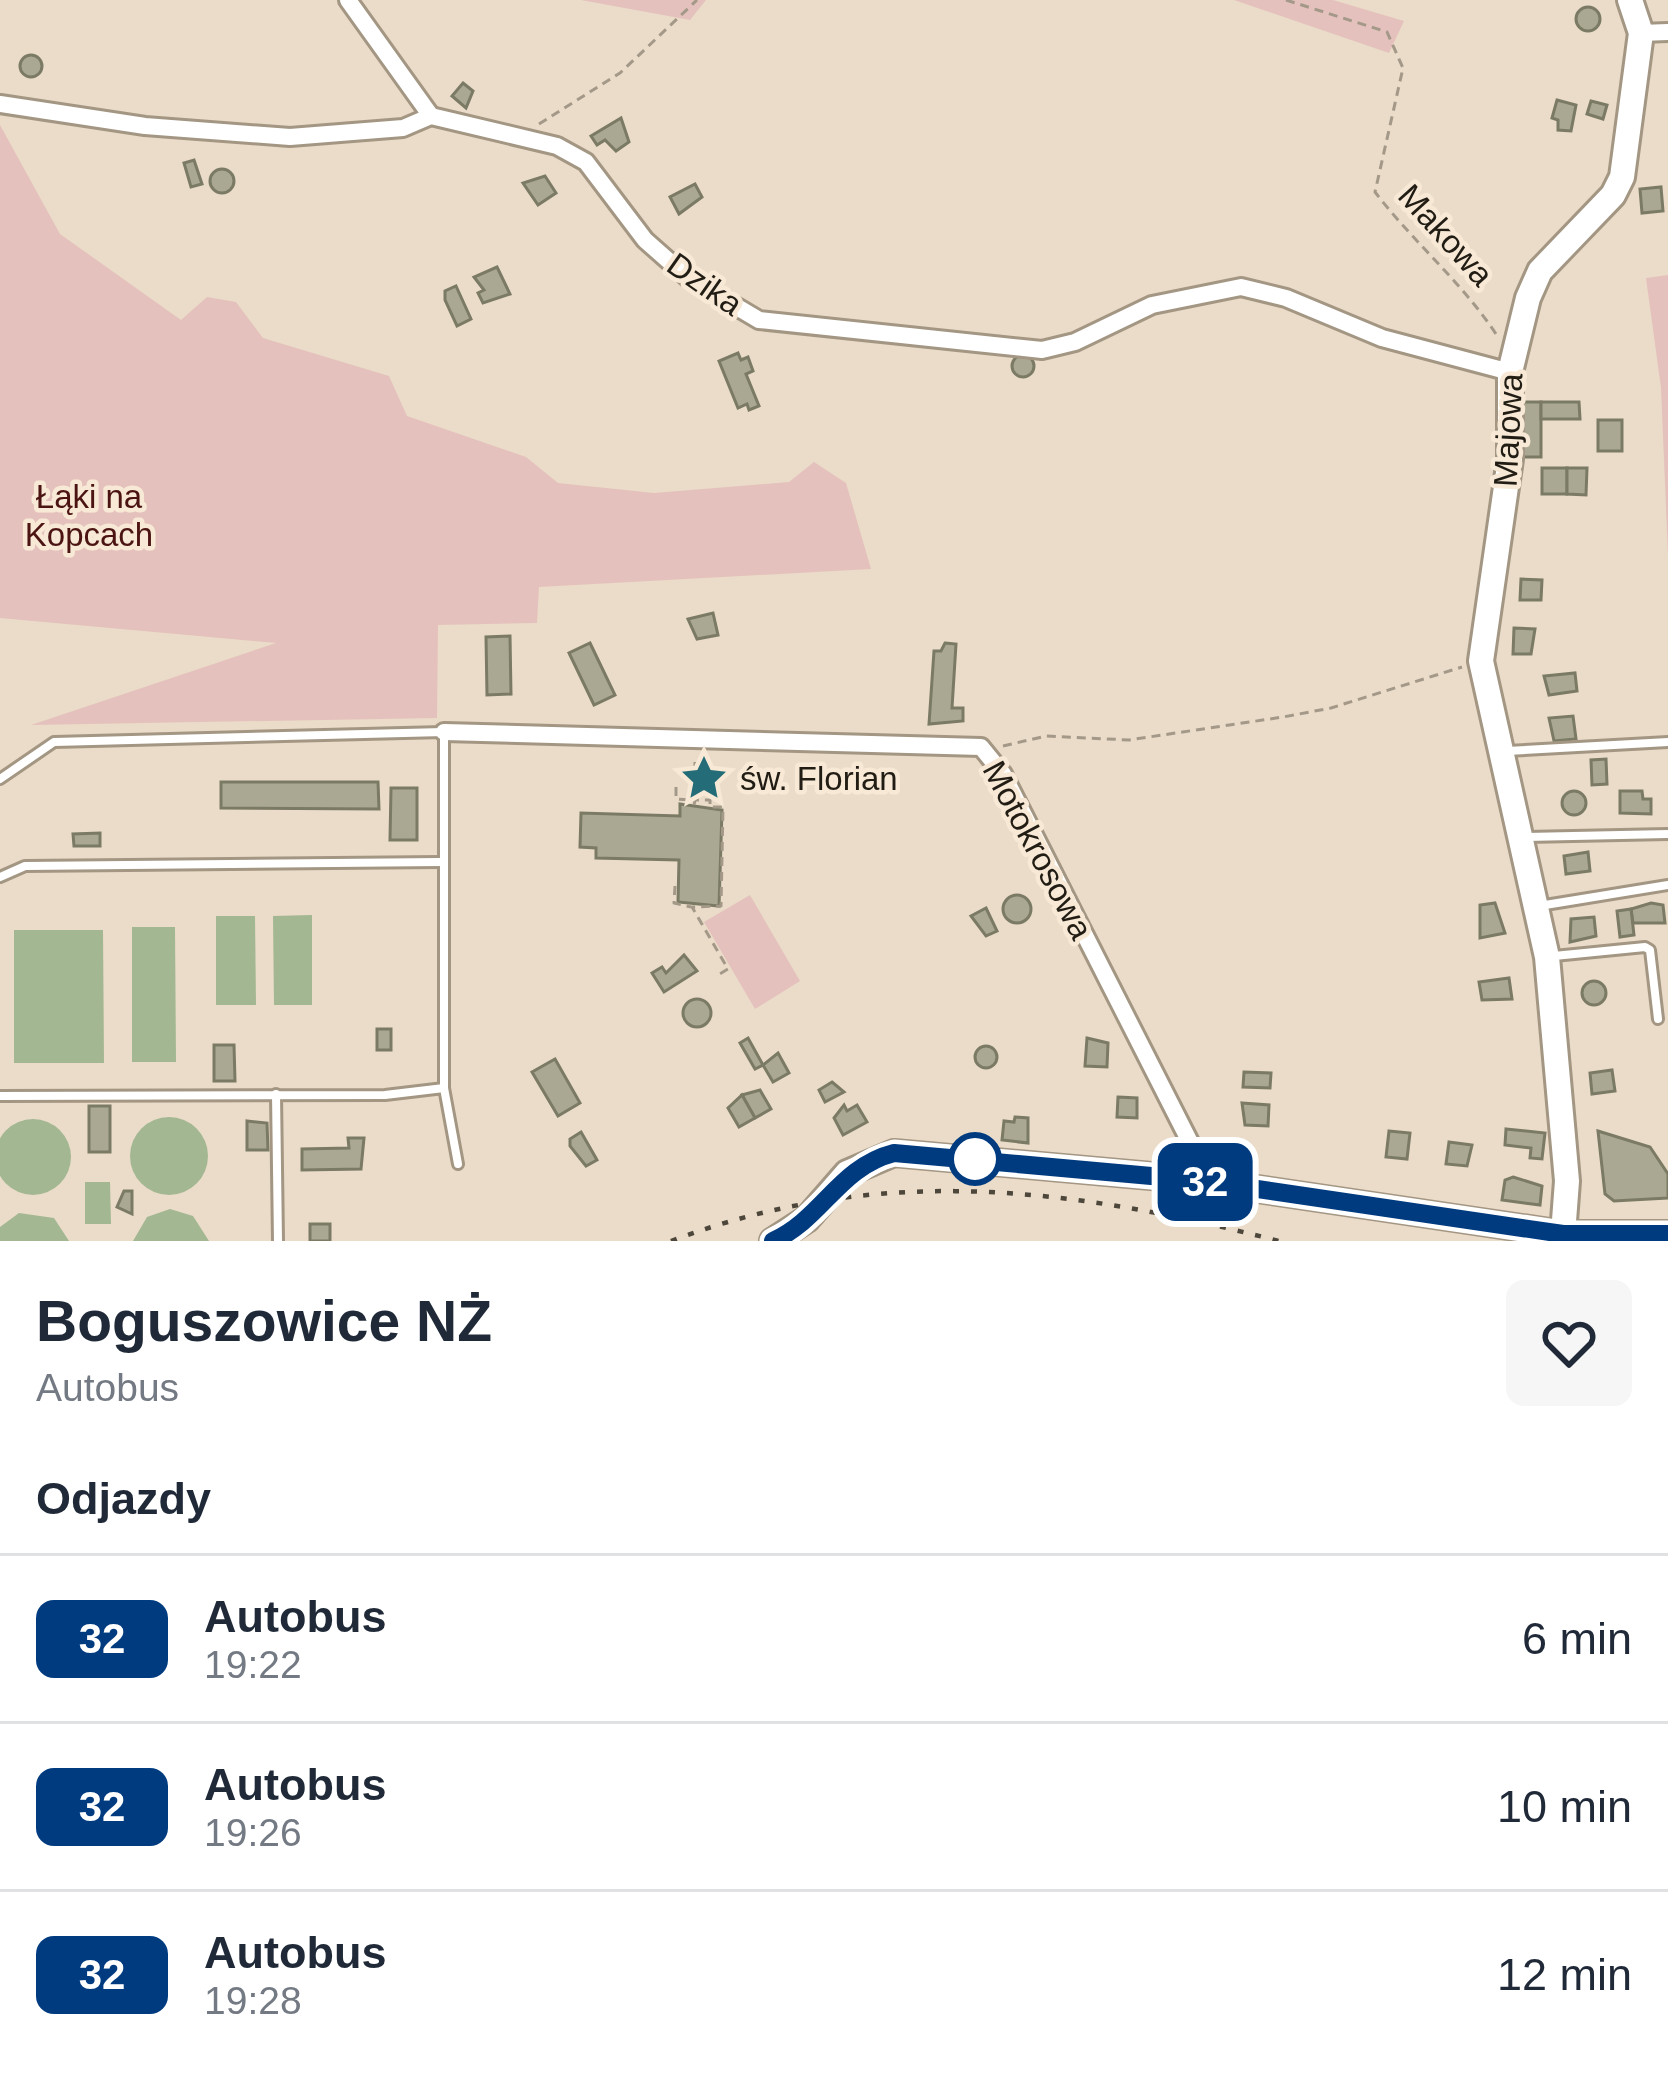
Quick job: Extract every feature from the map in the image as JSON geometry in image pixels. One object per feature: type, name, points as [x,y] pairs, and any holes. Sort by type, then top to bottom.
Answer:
[{"type":"street","points":[[348,0],[431,116]]},
{"type":"street","name":"Majowa","points":[[1556,1236],[1567,1181],[1547,957],[1481,661],[1510,459],[1511,365],[1540,271],[1613,195],[1622,176],[1641,33],[1630,0]]},
{"type":"street","points":[[1641,33],[1668,32]]},
{"type":"street","name":"Dzika","points":[[0,104],[145,125],[290,137],[403,128],[431,116],[557,146],[586,162],[645,240],[688,278],[759,320],[1042,350],[1076,342],[1152,305],[1241,287],[1286,298],[1382,338],[1511,365]]},
{"type":"street","name":"Motokrosowa","points":[[444,732],[966,743],[992,756],[1193,1148],[1196,1180]]},
{"type":"street","points":[[772,1241],[807,1219],[847,1173],[894,1153],[1196,1180],[1556,1236],[1668,1234]]},
{"type":"lane","points":[[0,779],[54,742],[444,732],[440,862],[444,1088],[458,1164]]},
{"type":"lane","points":[[1499,752],[1668,742]]},
{"type":"lane","points":[[1521,837],[1668,834]]},
{"type":"lane","points":[[0,877],[25,866],[440,862]]},
{"type":"lane","points":[[1537,906],[1668,885]]},
{"type":"lane","points":[[1547,957],[1645,947],[1650,950],[1658,1018]]},
{"type":"lane","points":[[0,1096],[385,1095],[444,1088]]},
{"type":"lane","points":[[276,1094],[278,1241]]},
{"type":"path","points":[[519,136],[620,73],[697,0]]},
{"type":"path","name":"Makowa","points":[[1286,0],[1387,32],[1402,68],[1375,192],[1414,242],[1473,298],[1511,365]]},
{"type":"path","points":[[992,756],[1019,739],[1129,740],[1331,708],[1481,661]]},
{"type":"path","points":[[694,802],[695,737]]},
{"type":"path","points":[[675,886],[674,903],[721,906],[723,810],[710,807],[710,800],[676,799],[676,787]]},
{"type":"path","points":[[692,907],[728,969],[718,975]]},
{"type":"green space","points":[[581,0],[706,0],[690,20]]},
{"type":"green space","points":[[1234,0],[1333,0],[1404,21],[1389,53]]},
{"type":"green space","name":"Łąki na Kopcach","points":[[0,125],[60,234],[181,320],[207,297],[236,302],[263,338],[389,376],[407,416],[526,457],[558,483],[654,493],[789,482],[814,462],[846,483],[871,569],[539,587],[537,623],[438,625],[437,718],[31,725],[276,643],[0,618]]},
{"type":"green space","points":[[1668,275],[1668,555],[1661,388],[1646,278]]},
{"type":"green space","points":[[750,895],[800,981],[755,1009],[704,922]]},
{"type":"shaded area","points":[[312,915],[312,1005],[274,1005],[273,916]]},
{"type":"shaded area","points":[[216,916],[255,916],[256,1005],[216,1005]]},
{"type":"shaded area","points":[[132,927],[175,927],[176,1062],[132,1062]]},
{"type":"shaded area","points":[[14,930],[103,930],[104,1063],[14,1063]]},
{"type":"shaded area","points":[[169,1117],[197,1128],[208,1156],[197,1184],[169,1195],[141,1184],[130,1156],[141,1128]]},
{"type":"shaded area","points":[[18,1122],[48,1122],[68,1142],[68,1172],[48,1192],[18,1192],[-1,1174],[-1,1140]]},
{"type":"shaded area","points":[[85,1182],[110,1182],[111,1224],[85,1224]]},
{"type":"shaded area","points":[[170,1209],[193,1216],[209,1241],[133,1241],[147,1217]]},
{"type":"shaded area","points":[[19,1213],[54,1218],[69,1241],[0,1241],[0,1227]]},
{"type":"building","points":[[1588,7],[1597,10],[1597,28],[1588,31],[1579,28],[1576,19],[1579,10]]},
{"type":"building","points":[[31,55],[42,66],[31,77],[20,66]]},
{"type":"building","points":[[463,83],[473,91],[466,108],[452,96]]},
{"type":"building","points":[[1557,100],[1576,105],[1571,131],[1558,130],[1558,120],[1552,118]]},
{"type":"building","points":[[1591,101],[1607,105],[1603,119],[1587,114]]},
{"type":"building","points":[[621,118],[629,142],[616,151],[605,140],[597,145],[591,136]]},
{"type":"building","points":[[194,160],[202,184],[191,187],[184,163]]},
{"type":"building","points":[[222,169],[234,181],[222,193],[210,181]]},
{"type":"building","points":[[545,176],[556,193],[538,205],[523,183]]},
{"type":"building","points":[[695,184],[702,197],[679,214],[670,197]]},
{"type":"building","points":[[1661,187],[1663,211],[1642,213],[1640,189]]},
{"type":"building","points":[[497,267],[510,294],[483,303],[478,293],[484,290],[474,277]]},
{"type":"building","points":[[456,286],[471,319],[457,326],[445,300],[445,291]]},
{"type":"building","points":[[738,353],[741,360],[748,357],[753,371],[746,374],[759,406],[749,410],[747,404],[738,408],[719,361]]},
{"type":"building","points":[[1023,355],[1034,366],[1023,377],[1012,366]]},
{"type":"building","points":[[1521,402],[1541,402],[1541,457],[1522,457]]},
{"type":"building","points":[[1541,402],[1579,402],[1580,419],[1541,419]]},
{"type":"building","points":[[1598,420],[1622,420],[1622,451],[1598,451]]},
{"type":"building","points":[[1542,468],[1567,468],[1567,494],[1542,494]]},
{"type":"building","points":[[1567,468],[1587,468],[1586,495],[1567,494]]},
{"type":"building","points":[[1521,579],[1542,580],[1541,600],[1520,600]]},
{"type":"building","points":[[713,613],[718,635],[697,639],[688,619]]},
{"type":"building","points":[[1514,628],[1535,629],[1531,654],[1513,654]]},
{"type":"building","points":[[510,636],[511,694],[487,695],[486,637]]},
{"type":"building","points":[[590,643],[615,695],[594,705],[569,653]]},
{"type":"building","points":[[945,643],[956,644],[952,708],[963,708],[963,721],[929,724],[934,651],[941,651]]},
{"type":"building","points":[[1575,673],[1577,691],[1549,695],[1544,676]]},
{"type":"building","points":[[1573,716],[1576,739],[1554,741],[1549,718]]},
{"type":"building","points":[[1606,759],[1607,784],[1592,785],[1591,760]]},
{"type":"building","points":[[221,782],[378,782],[379,809],[221,808]]},
{"type":"building","points":[[391,788],[417,788],[417,840],[390,840]]},
{"type":"building","points":[[1574,791],[1586,803],[1574,815],[1562,803]]},
{"type":"building","points":[[1620,791],[1642,791],[1643,799],[1651,799],[1651,814],[1620,813]]},
{"type":"building","points":[[680,804],[722,810],[719,906],[678,902],[679,860],[596,858],[596,848],[580,847],[581,813],[680,816]]},
{"type":"building","points":[[100,833],[100,846],[74,846],[73,834]]},
{"type":"building","points":[[1588,852],[1590,871],[1566,874],[1564,856]]},
{"type":"building","points":[[1017,895],[1027,899],[1031,909],[1027,919],[1017,923],[1007,919],[1003,909],[1007,899]]},
{"type":"building","points":[[1495,903],[1505,933],[1480,938],[1480,905]]},
{"type":"building","points":[[1663,905],[1665,923],[1633,923],[1631,909]]},
{"type":"building","points":[[986,908],[997,931],[986,936],[971,916]]},
{"type":"building","points":[[1631,909],[1634,935],[1620,937],[1617,911]]},
{"type":"building","points":[[1594,917],[1596,936],[1570,942],[1571,919]]},
{"type":"building","points":[[684,955],[697,971],[664,992],[652,973],[662,967],[666,973]]},
{"type":"building","points":[[1509,978],[1512,999],[1482,1000],[1479,982]]},
{"type":"building","points":[[1594,981],[1603,984],[1603,1002],[1594,1005],[1585,1002],[1582,993],[1585,984]]},
{"type":"building","points":[[697,999],[707,1003],[711,1013],[707,1023],[697,1027],[687,1023],[683,1013],[687,1003]]},
{"type":"building","points":[[377,1029],[391,1029],[391,1050],[377,1050]]},
{"type":"building","points":[[748,1038],[763,1065],[755,1069],[740,1043]]},
{"type":"building","points":[[1087,1038],[1108,1043],[1107,1067],[1085,1066]]},
{"type":"building","points":[[214,1045],[234,1045],[235,1081],[214,1081]]},
{"type":"building","points":[[986,1046],[997,1057],[986,1068],[975,1057]]},
{"type":"building","points":[[778,1053],[789,1073],[773,1082],[763,1065]]},
{"type":"building","points":[[555,1059],[580,1103],[558,1116],[532,1072]]},
{"type":"building","points":[[1612,1070],[1615,1091],[1592,1094],[1590,1073]]},
{"type":"building","points":[[1244,1072],[1271,1073],[1270,1088],[1243,1087]]},
{"type":"building","points":[[832,1082],[844,1092],[825,1102],[819,1090]]},
{"type":"building","points":[[760,1090],[771,1109],[755,1118],[742,1095]]},
{"type":"building","points":[[742,1095],[755,1118],[739,1127],[728,1108]]},
{"type":"building","points":[[1118,1097],[1137,1098],[1137,1118],[1117,1117]]},
{"type":"building","points":[[1242,1103],[1269,1105],[1268,1126],[1245,1125]]},
{"type":"building","points":[[844,1105],[847,1111],[857,1105],[867,1122],[843,1135],[834,1118]]},
{"type":"building","points":[[89,1106],[110,1106],[110,1152],[89,1152]]},
{"type":"building","points":[[1015,1117],[1028,1118],[1028,1143],[1002,1140],[1004,1121],[1014,1122]]},
{"type":"building","points":[[247,1121],[267,1123],[268,1150],[247,1150]]},
{"type":"building","points":[[1506,1129],[1545,1133],[1542,1159],[1530,1158],[1531,1148],[1505,1145]]},
{"type":"building","points":[[1389,1131],[1410,1133],[1407,1159],[1386,1157]]},
{"type":"building","points":[[1598,1131],[1650,1147],[1668,1174],[1668,1198],[1614,1201],[1605,1194]]},
{"type":"building","points":[[581,1132],[597,1160],[586,1166],[570,1146],[570,1139]]},
{"type":"building","points":[[348,1138],[364,1138],[361,1169],[302,1170],[302,1149],[349,1148]]},
{"type":"building","points":[[1449,1142],[1472,1145],[1467,1166],[1446,1164]]},
{"type":"building","points":[[1513,1177],[1542,1186],[1540,1205],[1502,1200],[1505,1180]]},
{"type":"building","points":[[124,1191],[132,1191],[132,1214],[117,1207]]},
{"type":"building","points":[[310,1224],[330,1224],[330,1241],[310,1241]]},
{"type":"railway","points":[[671,1241],[748,1216],[824,1200],[899,1192],[1049,1197],[1125,1207],[1279,1241]]},
{"type":"bus line","name":"32","points":[[773,1241],[807,1219],[847,1173],[894,1153],[1196,1180],[1563,1234],[1668,1234]]},
{"type":"place","name":"św. Florian","points":[[704,778]]}]
